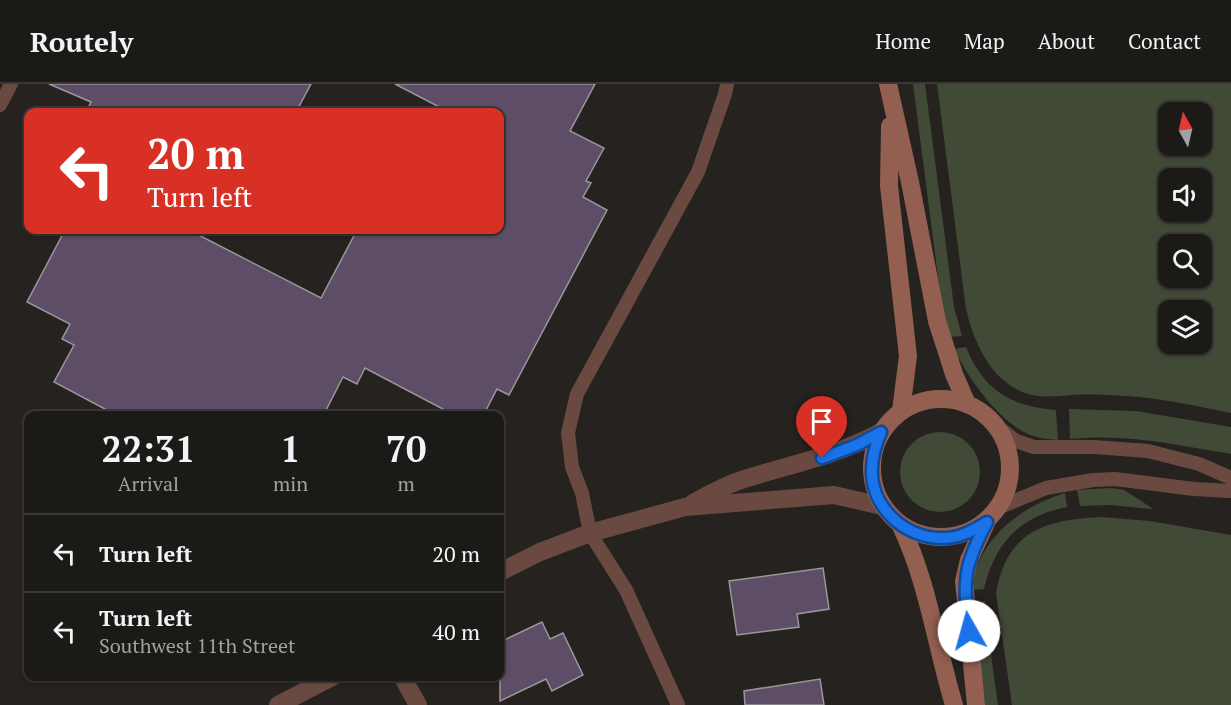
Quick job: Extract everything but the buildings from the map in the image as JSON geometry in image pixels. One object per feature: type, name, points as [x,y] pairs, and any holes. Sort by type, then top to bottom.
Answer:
[{"type":"street","points":[[889,90],[910,182],[937,321],[954,374],[967,404]]},
{"type":"street","points":[[889,90],[889,186],[908,356],[901,411]]},
{"type":"street","points":[[685,507],[736,482],[834,454],[857,445],[881,432],[901,411],[921,402],[944,398],[967,404],[984,413],[998,426],[1008,445],[1011,466],[1009,487],[1000,507],[987,522],[969,560],[964,581],[976,705]]},
{"type":"street","points":[[881,432],[874,450],[871,470],[874,489],[882,506],[901,526],[912,550],[922,578],[954,705]]},
{"type":"street","points":[[504,570],[540,552],[590,533],[685,507],[834,495],[882,506]]},
{"type":"street","points":[[901,526],[922,536],[945,538],[967,533],[987,522]]},
{"type":"street","points":[[278,705],[324,681]]},
{"type":"street","points":[[405,681],[418,705]]},
{"type":"lane","points":[[0,105],[11,84]]},
{"type":"lane","points":[[678,705],[626,590],[590,533],[582,493],[572,467],[568,433],[577,394],[698,172],[727,84]]},
{"type":"lane","points":[[998,426],[1016,441],[1034,447],[1148,450],[1199,464],[1231,478]]},
{"type":"lane","points":[[1000,507],[1046,488],[1093,480],[1115,479],[1194,489],[1231,491]]},
{"type":"green space","points":[[913,84],[925,84],[954,307],[962,336],[950,337],[942,308]]},
{"type":"green space","points":[[937,84],[1231,84],[1231,413],[1139,397],[1038,396],[1023,392],[999,376],[989,364],[981,352],[966,309]]},
{"type":"green space","points":[[966,347],[981,375],[1001,394],[1025,405],[1056,410],[1058,440],[1026,433],[1015,427],[994,408],[975,385],[954,349]]},
{"type":"green space","points":[[1069,409],[1136,411],[1231,427],[1231,454],[1131,439],[1070,439]]},
{"type":"green space","points":[[940,432],[955,435],[968,444],[977,457],[980,472],[977,487],[968,500],[955,509],[940,512],[925,509],[912,500],[903,487],[900,472],[903,457],[912,444],[925,435]]},
{"type":"green space","points":[[1111,488],[1124,490],[1152,508],[1110,505],[1080,506],[1077,490]]},
{"type":"green space","points":[[1065,493],[1067,507],[1036,517],[1012,534],[995,558],[984,589],[972,590],[975,572],[982,556],[1004,528],[1017,516],[1032,507]]},
{"type":"green space","points":[[1101,517],[1150,521],[1231,535],[1231,705],[1012,705],[996,593],[1001,572],[1009,555],[1019,542],[1046,526],[1062,521]]},
{"type":"green space","points":[[985,601],[998,705],[985,705],[972,603]]},
{"type":"route","points":[[822,458],[857,445],[881,432],[874,450],[871,470],[874,489],[882,506],[901,526],[922,536],[945,538],[967,533],[987,522],[969,560],[964,581],[969,631]]}]
